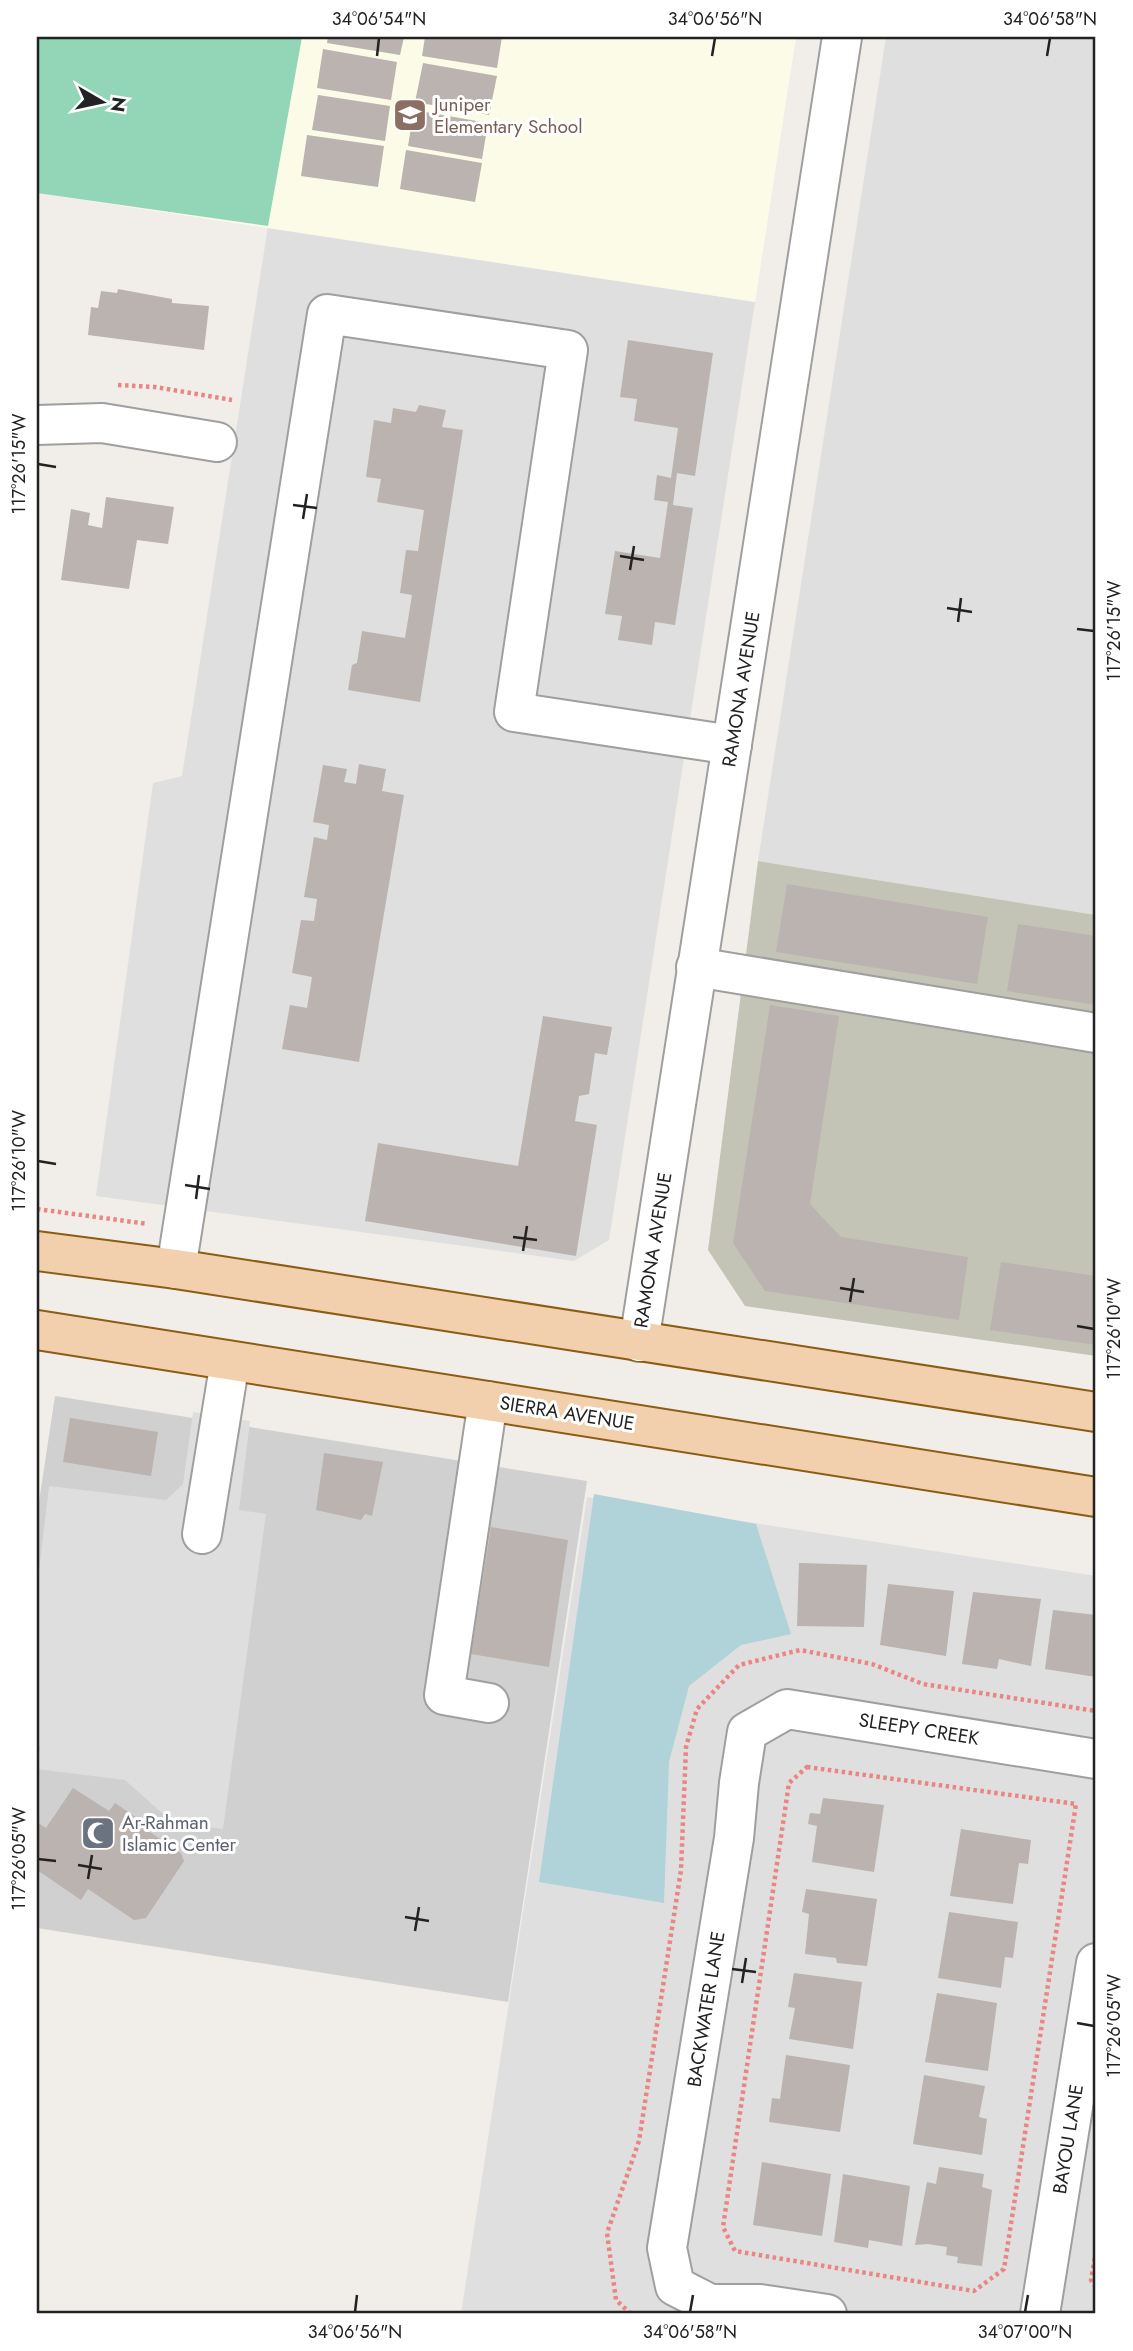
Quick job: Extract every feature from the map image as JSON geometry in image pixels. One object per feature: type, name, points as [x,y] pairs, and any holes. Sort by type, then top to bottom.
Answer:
[{"type":"main road","points":[[37,1251],[176,1269],[1096,1412]]},
{"type":"main road","name":"SIERRA AVENUE","points":[[37,1330],[1096,1497]]},
{"type":"street","name":"RAMONA AVENUE","points":[[639,1342],[842,37]]},
{"type":"street","points":[[176,1269],[327,314],[568,350],[514,712],[732,745]]},
{"type":"street","points":[[37,425],[102,423],[216,442]]},
{"type":"street","points":[[696,967],[1096,1033]]},
{"type":"street","points":[[202,1534],[230,1361]]},
{"type":"street","points":[[488,1401],[444,1695],[489,1703]]},
{"type":"street","name":"SLEEPY CREEK","points":[[747,1732],[787,1709],[1096,1759]]},
{"type":"street","name":"BACKWATER LANE","points":[[747,1732],[734,1838],[667,2248],[675,2287],[710,2304],[760,2304],[827,2314]]},
{"type":"street","name":"BAYOU LANE","points":[[1040,2314],[1096,1963]]},
{"type":"path","points":[[37,1209],[183,1229]]},
{"type":"path","points":[[631,2314],[616,2300],[607,2232],[639,2141],[681,1870],[686,1748]]},
{"type":"path","points":[[807,1767],[1076,1804],[1004,2269],[974,2291],[735,2251],[723,2227],[789,1783],[807,1767]]},
{"type":"path","points":[[1096,2251],[1091,2280],[1096,2288]]},
{"type":"shaded area","name":"Juniper Elementary School","points":[[37,37],[796,37],[755,302],[37,193]]},
{"type":"shaded area","points":[[886,37],[1096,37],[1096,915],[758,861]]},
{"type":"shaded area","points":[[268,226],[755,302],[609,1240],[574,1261],[96,1196],[153,783],[182,776]]},
{"type":"shaded area","points":[[758,861],[1096,915],[1096,1356],[745,1306],[708,1250]]},
{"type":"shaded area","points":[[55,1396],[587,1481],[508,2002],[37,1928],[37,1515]]},
{"type":"shaded area","points":[[193,1412],[250,1421],[239,1510],[266,1514],[223,1829],[172,1822],[125,1780],[37,1769],[40,1747],[37,1746],[37,1588],[49,1486],[166,1500],[183,1484]]},
{"type":"shaded area","points":[[587,1497],[1096,1576],[1096,2314],[461,2314]]},
{"type":"green space","points":[[37,37],[302,37],[268,226],[37,193]]},
{"type":"water","points":[[594,1494],[756,1524],[791,1634],[741,1645],[689,1686],[669,1762],[664,1903],[539,1882]]},
{"type":"building","points":[[328,37],[404,37],[400,55],[327,43]]},
{"type":"building","points":[[425,37],[502,37],[497,68],[422,56]]},
{"type":"building","points":[[323,49],[397,62],[391,100],[317,88]]},
{"type":"building","points":[[423,63],[497,76],[489,115],[415,102]]},
{"type":"building","points":[[318,95],[390,106],[385,141],[312,130]]},
{"type":"building","points":[[414,110],[488,123],[482,159],[408,146]]},
{"type":"building","points":[[307,135],[384,146],[378,187],[301,176]]},
{"type":"building","points":[[406,150],[482,163],[475,202],[400,189]]},
{"type":"building","points":[[118,289],[172,299],[172,303],[209,306],[204,350],[88,335],[91,307],[98,308],[101,291],[117,293]]},
{"type":"building","points":[[628,340],[713,353],[695,476],[677,473],[673,505],[693,508],[675,625],[655,622],[652,645],[618,640],[622,616],[605,614],[615,551],[660,558],[668,502],[654,500],[657,475],[671,478],[678,428],[634,421],[637,399],[620,397]]},
{"type":"building","points":[[419,405],[446,410],[442,427],[463,430],[420,702],[348,690],[352,665],[357,663],[362,631],[405,638],[412,595],[400,593],[406,550],[418,551],[424,510],[377,502],[381,479],[366,477],[374,420],[391,423],[393,408],[416,412]]},
{"type":"building","points":[[106,497],[174,507],[168,544],[137,540],[129,589],[61,580],[71,509],[90,513],[88,525],[102,528]]},
{"type":"building","points":[[359,764],[386,769],[382,791],[404,795],[359,1062],[282,1049],[290,1005],[307,1008],[312,977],[292,973],[301,920],[314,921],[317,899],[304,897],[314,837],[327,840],[329,825],[313,822],[323,765],[347,769],[344,782],[356,784]]},
{"type":"building","points":[[787,884],[988,917],[977,984],[776,952]]},
{"type":"building","points":[[1018,924],[1096,936],[1096,1005],[1007,991]]},
{"type":"building","points":[[770,1005],[839,1016],[810,1204],[841,1237],[968,1257],[959,1320],[765,1291],[733,1243]]},
{"type":"building","points":[[543,1016],[612,1027],[607,1055],[595,1053],[589,1094],[579,1096],[575,1121],[597,1125],[576,1256],[365,1221],[378,1143],[518,1166]]},
{"type":"building","points":[[1001,1262],[1096,1276],[1096,1345],[990,1330]]},
{"type":"building","points":[[70,1418],[158,1432],[151,1476],[63,1462]]},
{"type":"building","points":[[324,1453],[383,1462],[372,1516],[365,1514],[361,1520],[316,1510]]},
{"type":"building","points":[[491,1527],[568,1540],[549,1667],[471,1654]]},
{"type":"building","points":[[799,1563],[867,1565],[864,1627],[797,1626]]},
{"type":"building","points":[[888,1584],[954,1591],[946,1656],[880,1645]]},
{"type":"building","points":[[973,1592],[1041,1599],[1031,1666],[999,1659],[997,1669],[962,1664]]},
{"type":"building","points":[[1053,1610],[1096,1615],[1096,1677],[1045,1669]]},
{"type":"building","points":[[73,1788],[109,1811],[115,1803],[143,1822],[141,1826],[181,1853],[184,1861],[146,1918],[134,1920],[88,1889],[81,1900],[37,1870],[37,1822],[46,1828]]},
{"type":"building","points":[[823,1798],[884,1805],[874,1872],[812,1862],[817,1826],[808,1824],[810,1813],[820,1814]]},
{"type":"building","points":[[961,1829],[1031,1840],[1028,1864],[1019,1863],[1013,1904],[950,1896]]},
{"type":"building","points":[[806,1889],[877,1899],[867,1966],[837,1963],[836,1958],[805,1954],[809,1914],[802,1912]]},
{"type":"building","points":[[949,1912],[1018,1922],[1013,1958],[1005,1957],[1001,1988],[938,1978]]},
{"type":"building","points":[[794,1973],[862,1982],[853,2049],[789,2039],[795,2008],[788,2007]]},
{"type":"building","points":[[937,1993],[997,2003],[988,2071],[925,2062]]},
{"type":"building","points":[[786,2055],[850,2065],[840,2132],[769,2122],[772,2098],[780,2099]]},
{"type":"building","points":[[924,2075],[985,2086],[979,2117],[987,2119],[982,2155],[913,2144]]},
{"type":"building","points":[[762,2162],[831,2174],[822,2236],[753,2225]]},
{"type":"building","points":[[939,2167],[984,2174],[982,2187],[992,2190],[982,2266],[957,2263],[958,2257],[946,2255],[947,2247],[915,2245],[927,2182],[936,2184]]},
{"type":"building","points":[[843,2174],[910,2186],[902,2246],[869,2240],[868,2248],[834,2242]]},
{"type":"place","name":"Juniper Elementary School","points":[[410,115]]},
{"type":"place","name":"Ar-Rahman Islamic Center","points":[[98,1833]]}]
